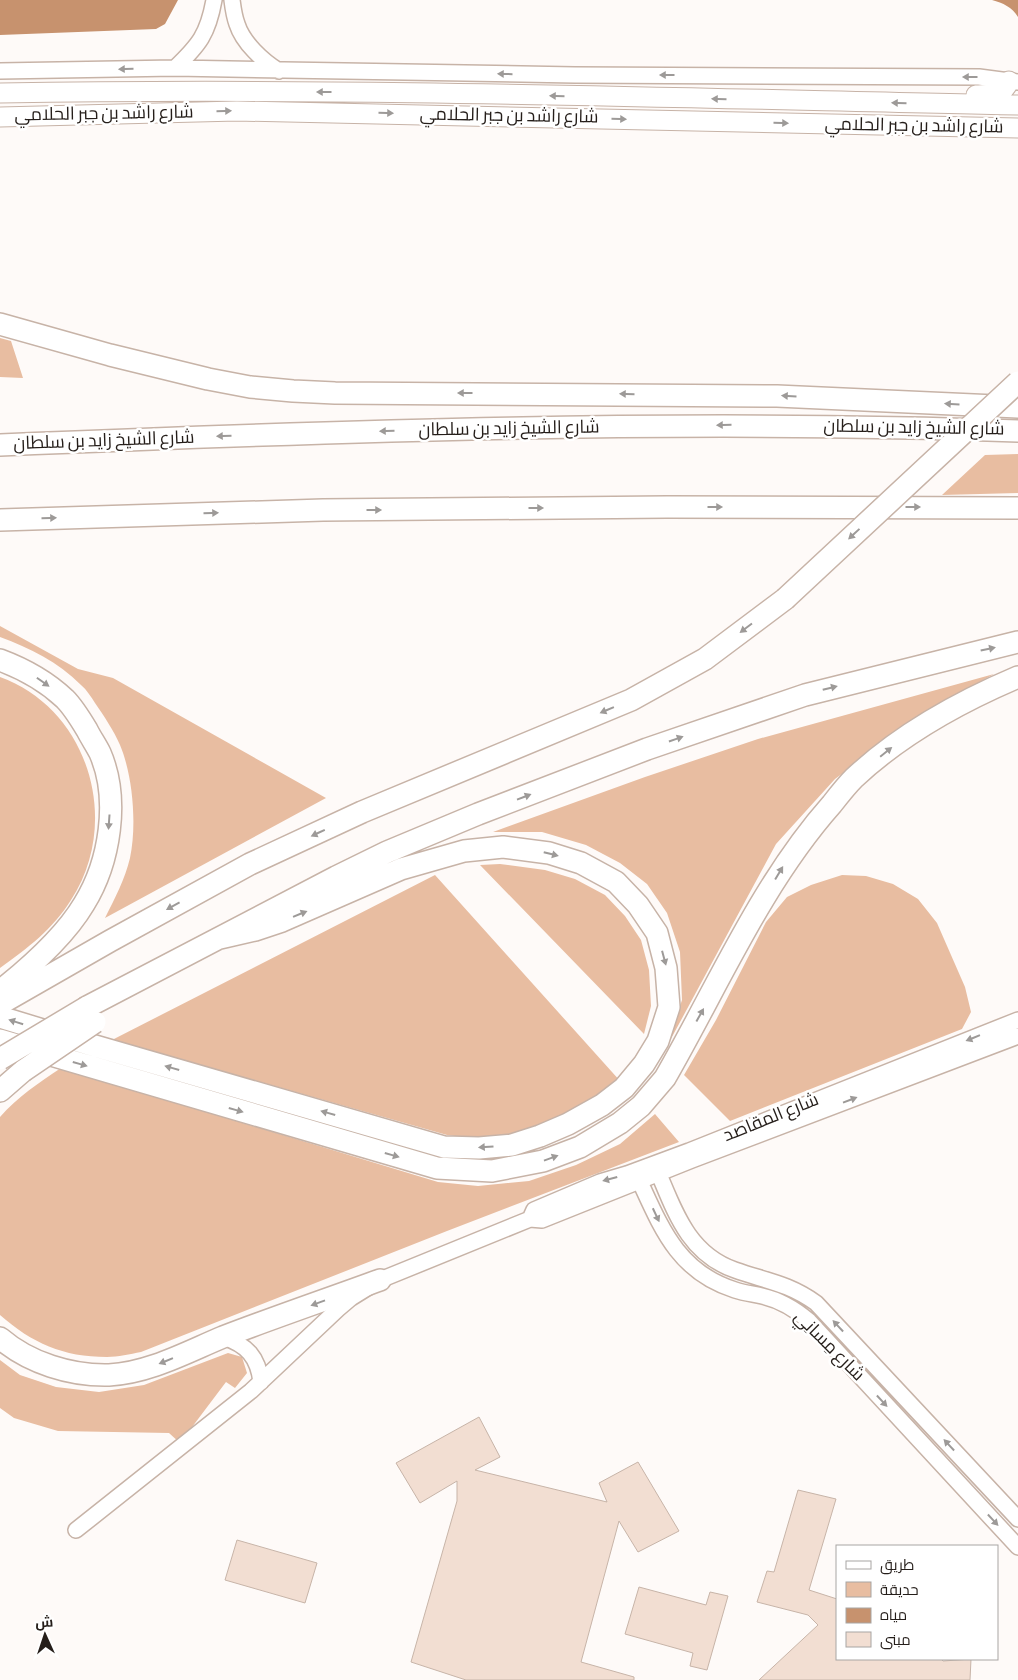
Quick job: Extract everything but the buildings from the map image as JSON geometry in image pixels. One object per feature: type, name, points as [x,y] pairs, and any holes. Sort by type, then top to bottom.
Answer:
[{"type":"highway","points":[[0,324],[110,355],[208,379],[250,387],[293,392],[777,396],[1018,407]]},
{"type":"highway","points":[[0,1004],[250,864],[362,812],[631,700],[705,659],[786,599],[1018,382]]},
{"type":"highway","name":"شارع الشيخ زايد بن سلطان","points":[[0,446],[293,433],[720,425],[887,426],[1018,430]]},
{"type":"highway","points":[[0,520],[333,510],[666,507],[1018,508]]},
{"type":"highway","points":[[0,1059],[134,995],[163,968],[328,881],[387,852],[478,814],[647,749],[805,695],[1018,642]]},
{"type":"highway","points":[[0,660],[18,667],[44,682],[66,700],[83,724],[100,754],[108,785],[110,822],[106,852],[98,876],[84,904],[67,928],[24,972],[0,991]]},
{"type":"highway","points":[[0,1040],[437,1168],[492,1171],[543,1161],[580,1147],[620,1123],[641,1106],[665,1078],[780,870],[812,826],[854,778],[905,737],[975,695],[1018,677]]},
{"type":"highway","points":[[0,1017],[444,1146],[479,1148],[512,1145],[540,1136],[568,1124],[602,1105],[624,1088],[644,1064],[658,1040],[669,1007],[666,968],[657,933],[638,905],[616,882],[581,863],[549,853],[503,847],[464,851],[400,870],[282,921],[255,930],[220,938]]},
{"type":"highway","points":[[0,1091],[91,1015]]},
{"type":"highway","points":[[0,1338],[8,1345],[42,1363],[73,1372],[109,1375],[146,1368],[223,1337],[380,1280]]},
{"type":"main road","points":[[924,103],[946,96],[999,93],[1013,82]]},
{"type":"main road","name":"شارع راشد بن جبر الحلامي","points":[[0,93],[366,92],[1018,105]]},
{"type":"main road","name":"شارع راشد بن جبر الحلامي","points":[[0,117],[237,111],[1018,128]]},
{"type":"street","points":[[175,68],[196,46],[209,25],[214,0]]},
{"type":"street","points":[[232,0],[237,25],[251,48],[268,64],[279,71]]},
{"type":"street","points":[[0,70],[175,68],[574,75],[979,77],[1013,82]]},
{"type":"street","name":"شارع المقاصد","points":[[802,1112],[1018,1020]]},
{"type":"street","name":"شارع المقاصد","points":[[76,1530],[261,1382],[351,1298],[380,1280],[530,1219],[532,1212],[537,1208],[600,1182],[638,1176],[802,1112],[1018,1036]]},
{"type":"street","name":"شارع مِسانِي","points":[[657,1169],[685,1231],[704,1253],[730,1268],[791,1288],[816,1303],[1018,1519]]},
{"type":"street","name":"شارع مِسانِي","points":[[638,1176],[667,1238],[686,1261],[723,1286],[778,1301],[800,1314],[1018,1547]]},
{"type":"street","points":[[223,1337],[235,1341],[246,1348],[260,1369],[261,1382]]},
{"type":"street","points":[[957,1482],[971,1469]]},
{"type":"green space","points":[[0,338],[11,341],[23,378],[0,377]]},
{"type":"green space","points":[[1018,454],[1018,493],[942,495],[985,455]]},
{"type":"green space","points":[[0,626],[78,669],[113,678],[326,798],[105,918],[125,873],[132,845],[131,786],[120,745],[105,718],[83,687],[63,669],[43,656],[0,637]]},
{"type":"green space","points":[[994,674],[921,715],[835,779],[776,844],[666,1048],[682,1000],[680,952],[667,913],[647,884],[620,863],[586,845],[542,832],[493,832],[645,777],[758,739]]},
{"type":"green space","points":[[0,677],[31,693],[56,714],[75,741],[88,771],[94,804],[94,837],[86,869],[64,910],[48,929],[0,968]]},
{"type":"green space","points":[[500,864],[545,870],[575,879],[605,895],[625,916],[641,940],[649,970],[651,1006],[644,1034],[480,865]]},
{"type":"green space","points":[[435,875],[621,1082],[540,1131],[479,1139],[447,1135],[112,1040]]},
{"type":"green space","points":[[842,875],[866,876],[893,884],[918,899],[937,923],[965,987],[971,1012],[962,1029],[730,1121],[684,1075],[716,1020],[766,922],[787,897],[811,885]]},
{"type":"green space","points":[[61,1068],[438,1182],[478,1186],[529,1181],[576,1165],[620,1144],[655,1114],[679,1142],[141,1352],[107,1357],[91,1356],[62,1351],[36,1341],[0,1315],[0,1117],[21,1096]]},
{"type":"green space","points":[[228,1353],[242,1357],[247,1373],[235,1388],[226,1382],[180,1443],[169,1433],[58,1431],[14,1418],[0,1408],[0,1360],[20,1375],[56,1387],[99,1392],[144,1385]]},
{"type":"water","points":[[0,0],[178,0],[165,24],[156,29],[0,35]]},
{"type":"water","points":[[992,0],[1018,0],[1018,17],[1007,6]]}]
